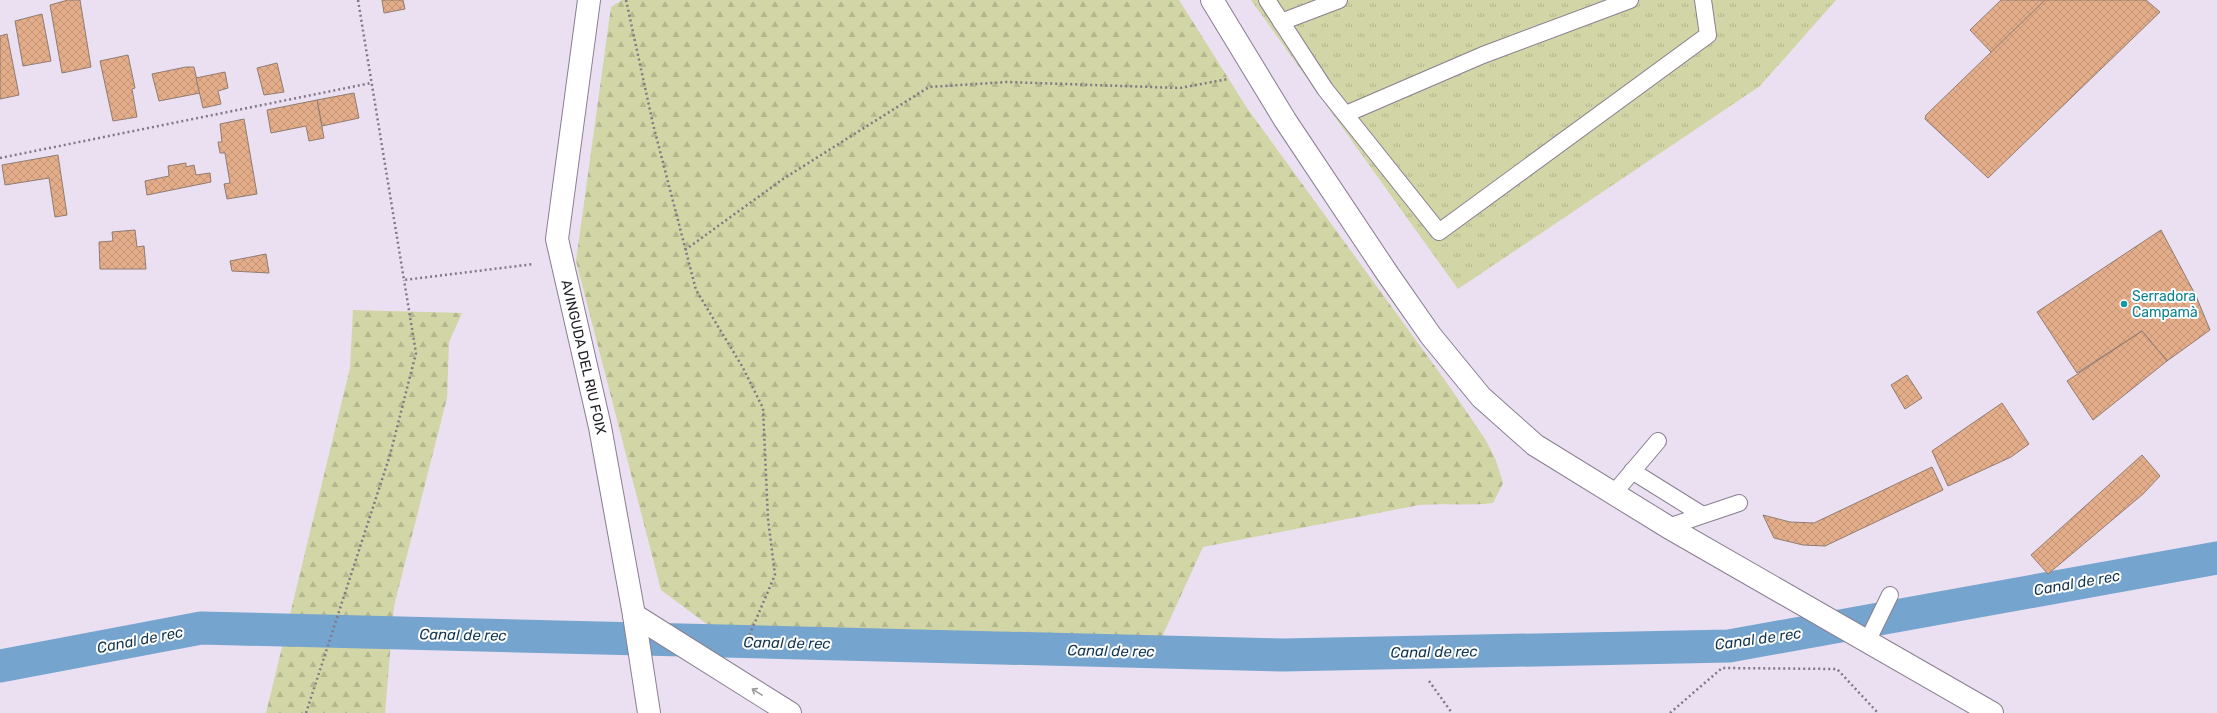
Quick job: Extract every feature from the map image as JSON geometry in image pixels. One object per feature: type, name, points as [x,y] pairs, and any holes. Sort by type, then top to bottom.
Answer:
[{"type":"street","name":"AVINGUDA DEL RIU FOIX","points":[[589,0],[557,239],[600,427],[634,615],[649,713]]},
{"type":"street","points":[[1212,0],[1258,73],[1285,120],[1387,273],[1431,336],[1481,397],[1535,445],[1668,527],[1992,713]]},
{"type":"street","points":[[634,615],[790,713]]},
{"type":"lane","points":[[1267,0],[1325,89],[1439,232],[1708,35],[1703,0]]},
{"type":"lane","points":[[1281,22],[1339,0]]},
{"type":"lane","points":[[1346,114],[1483,55],[1630,0]]},
{"type":"lane","points":[[1614,493],[1658,440]]},
{"type":"lane","points":[[1632,470],[1701,514]]},
{"type":"lane","points":[[1668,527],[1701,514],[1739,503]]},
{"type":"lane","points":[[1867,642],[1890,594]]},
{"type":"path","points":[[306,713],[390,455],[416,353],[358,0]]},
{"type":"path","points":[[626,0],[653,124],[696,290],[742,366],[763,408],[768,519],[775,575],[742,651],[734,678]]},
{"type":"path","points":[[685,250],[783,179],[928,87],[1006,82],[1180,88],[1258,73]]},
{"type":"path","points":[[0,158],[371,83]]},
{"type":"path","points":[[404,280],[562,261]]},
{"type":"path","points":[[1670,713],[1722,668],[1837,669],[1878,713]]},
{"type":"path","points":[[1429,681],[1452,713]]},
{"type":"green space","points":[[622,0],[1179,0],[1247,108],[1447,383],[1485,439],[1495,458],[1503,483],[1493,503],[1419,505],[1203,547],[1155,652],[751,657],[661,590],[576,261],[611,7]]},
{"type":"green space","points":[[1251,0],[1836,0],[1760,86],[1458,289]]},
{"type":"green space","points":[[353,310],[462,313],[449,342],[447,398],[394,606],[385,713],[266,713],[350,368]]},
{"type":"building","points":[[68,0],[80,0],[91,67],[62,73],[50,5]]},
{"type":"building","points":[[382,0],[403,0],[405,9],[384,13]]},
{"type":"building","points":[[2001,0],[2045,0],[1992,53],[1970,30]]},
{"type":"building","points":[[2045,0],[2146,0],[2160,12],[1988,178],[1925,119],[1926,115]]},
{"type":"building","points":[[42,14],[51,61],[23,66],[15,21]]},
{"type":"building","points":[[7,34],[19,95],[0,99],[0,36]]},
{"type":"building","points":[[128,55],[135,88],[132,89],[137,117],[113,121],[100,61]]},
{"type":"building","points":[[277,63],[284,92],[264,95],[257,68]]},
{"type":"building","points":[[186,67],[194,67],[200,93],[159,101],[152,74]]},
{"type":"building","points":[[225,72],[228,88],[218,91],[221,104],[203,108],[196,78]]},
{"type":"building","points":[[354,93],[359,118],[322,126],[317,100]]},
{"type":"building","points":[[317,100],[324,138],[309,141],[306,126],[271,133],[267,110]]},
{"type":"building","points":[[244,119],[257,194],[227,199],[224,184],[230,183],[225,153],[220,153],[218,142],[222,142],[220,124]]},
{"type":"building","points":[[58,155],[67,215],[55,217],[49,178],[5,185],[2,165]]},
{"type":"building","points":[[186,163],[186,167],[194,165],[196,175],[210,173],[211,182],[147,195],[145,181],[169,176],[168,166]]},
{"type":"building","points":[[135,230],[137,247],[144,246],[146,269],[100,269],[99,242],[113,241],[112,232]]},
{"type":"building","name":"Serradora Campamà","points":[[2161,230],[2196,296],[2210,330],[2167,361],[2142,331],[2077,373],[2037,312]]},
{"type":"building","points":[[266,254],[269,273],[232,271],[230,261]]},
{"type":"building","points":[[2142,331],[2167,361],[2093,420],[2067,381]]},
{"type":"building","points":[[1907,375],[1922,398],[1905,409],[1891,385]]},
{"type":"building","points":[[2002,403],[2029,444],[2011,457],[1948,486],[1932,451]]},
{"type":"building","points":[[2142,455],[2160,476],[2143,494],[2048,574],[2031,555]]},
{"type":"building","points":[[1932,467],[1943,490],[1825,546],[1803,545],[1774,538],[1763,515],[1790,522],[1814,523]]},
{"type":"waterway","name":"Canal de rec","points":[[0,666],[201,628],[1283,655],[1729,646],[2217,558]]},
{"type":"place","name":"Serradora Campamà","points":[[2124,304]]}]
